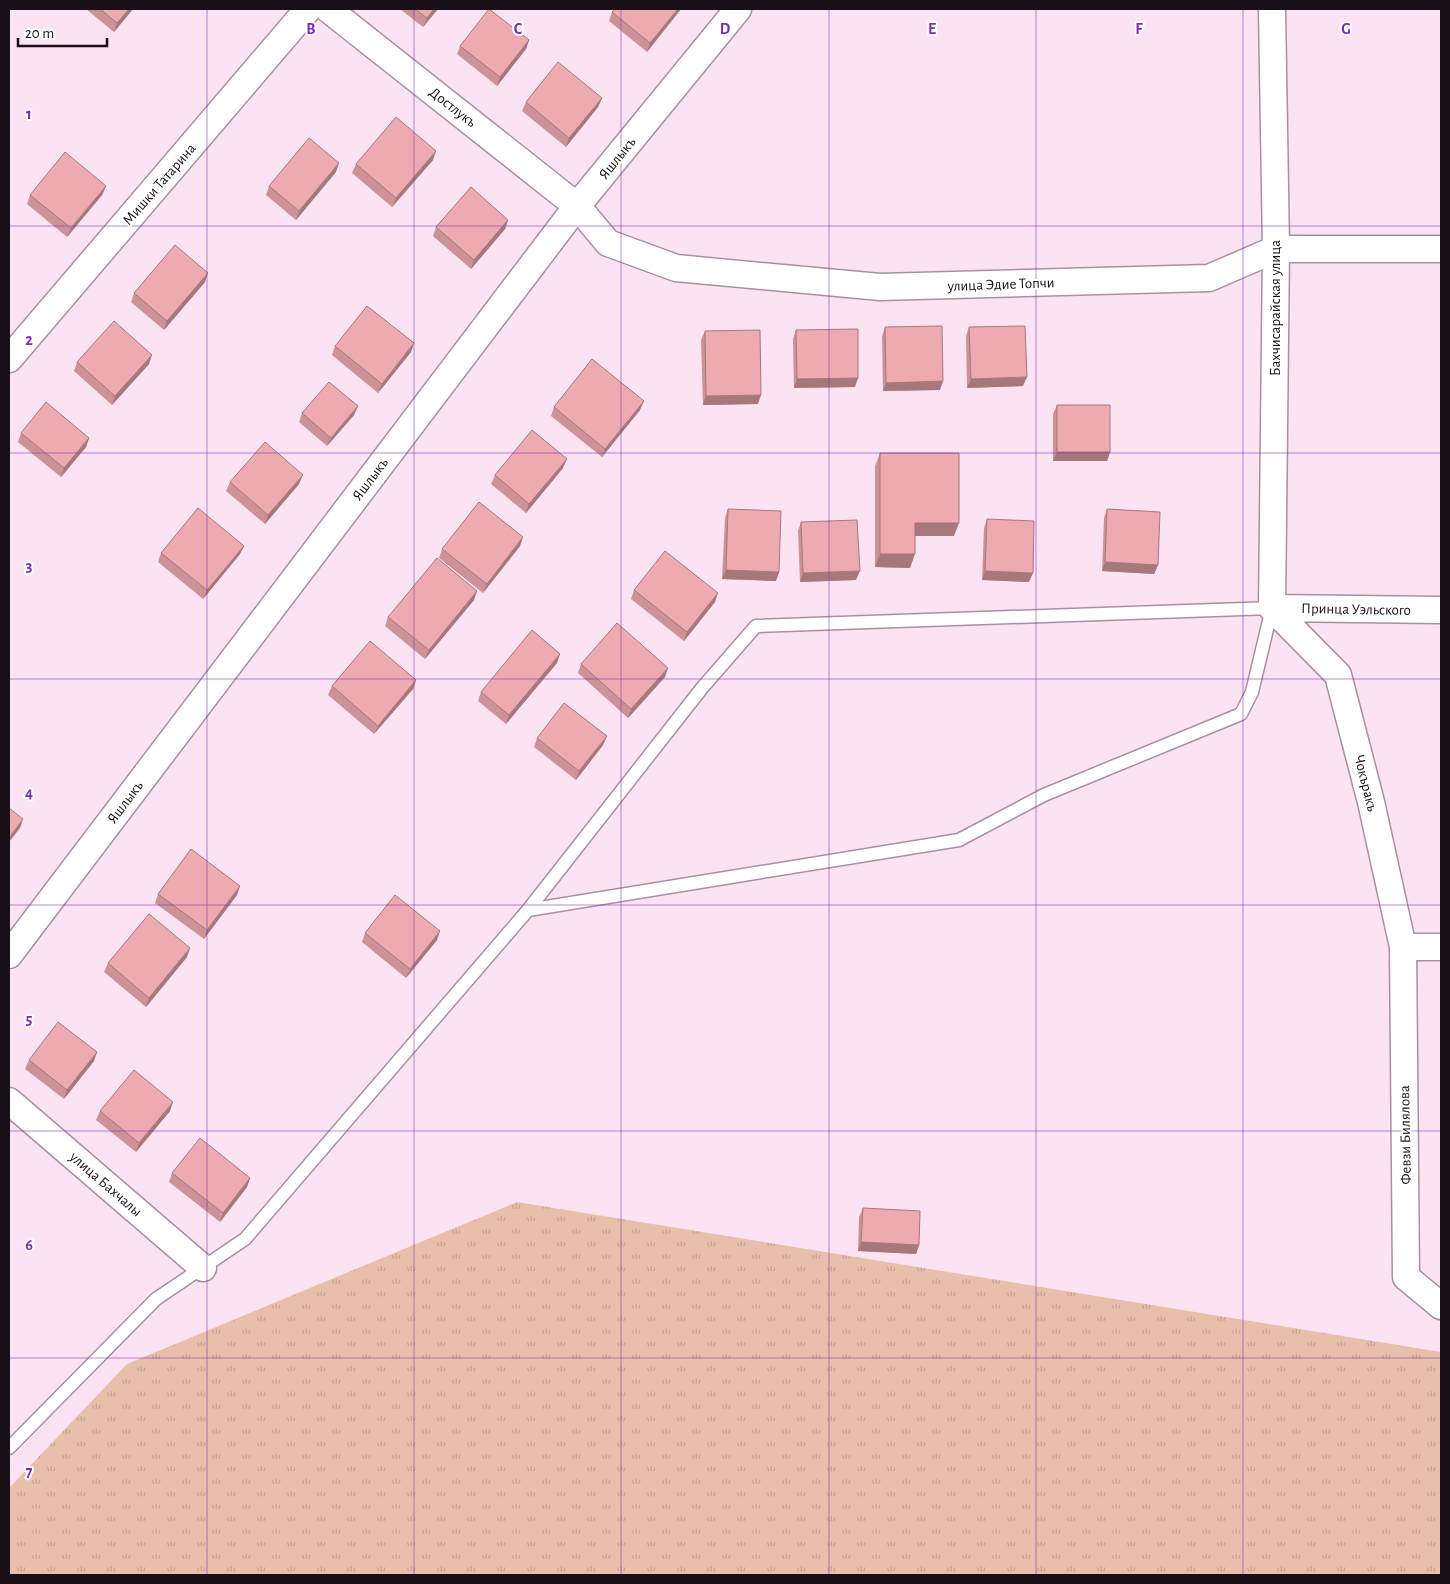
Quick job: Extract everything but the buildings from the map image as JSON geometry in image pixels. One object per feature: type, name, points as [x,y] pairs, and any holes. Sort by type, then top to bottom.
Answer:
[{"type":"street","name":"Мишки Татарина","points":[[9,359],[308,9]]},
{"type":"street","name":"Достлукъ","points":[[328,9],[577,206]]},
{"type":"street","name":"Яшлыкъ","points":[[9,955],[577,206],[738,9]]},
{"type":"street","name":"Бахчисарайская улица","points":[[1272,9],[1276,249],[1272,608]]},
{"type":"street","name":"улица Эдие Топчи","points":[[577,206],[608,243],[676,268],[880,287],[1209,278],[1276,249],[1441,249]]},
{"type":"street","name":"Принца Уэльского","points":[[1272,608],[1441,610]]},
{"type":"street","name":"Чокъракъ","points":[[1272,608],[1338,675],[1371,802],[1403,946]]},
{"type":"street","points":[[1403,946],[1441,946]]},
{"type":"street","name":"Февзи Билялова","points":[[1403,946],[1406,1277],[1441,1306]]},
{"type":"street","name":"улица Бахчалы","points":[[9,1100],[203,1268]]},
{"type":"lane","points":[[9,1448],[156,1299],[245,1239],[528,910],[696,696],[756,626],[1272,608],[1252,692],[1241,714],[1044,795],[959,840],[528,910]]},
{"type":"green space","points":[[517,1202],[1441,1352],[1441,1575],[9,1575],[9,1488],[127,1364]]}]
